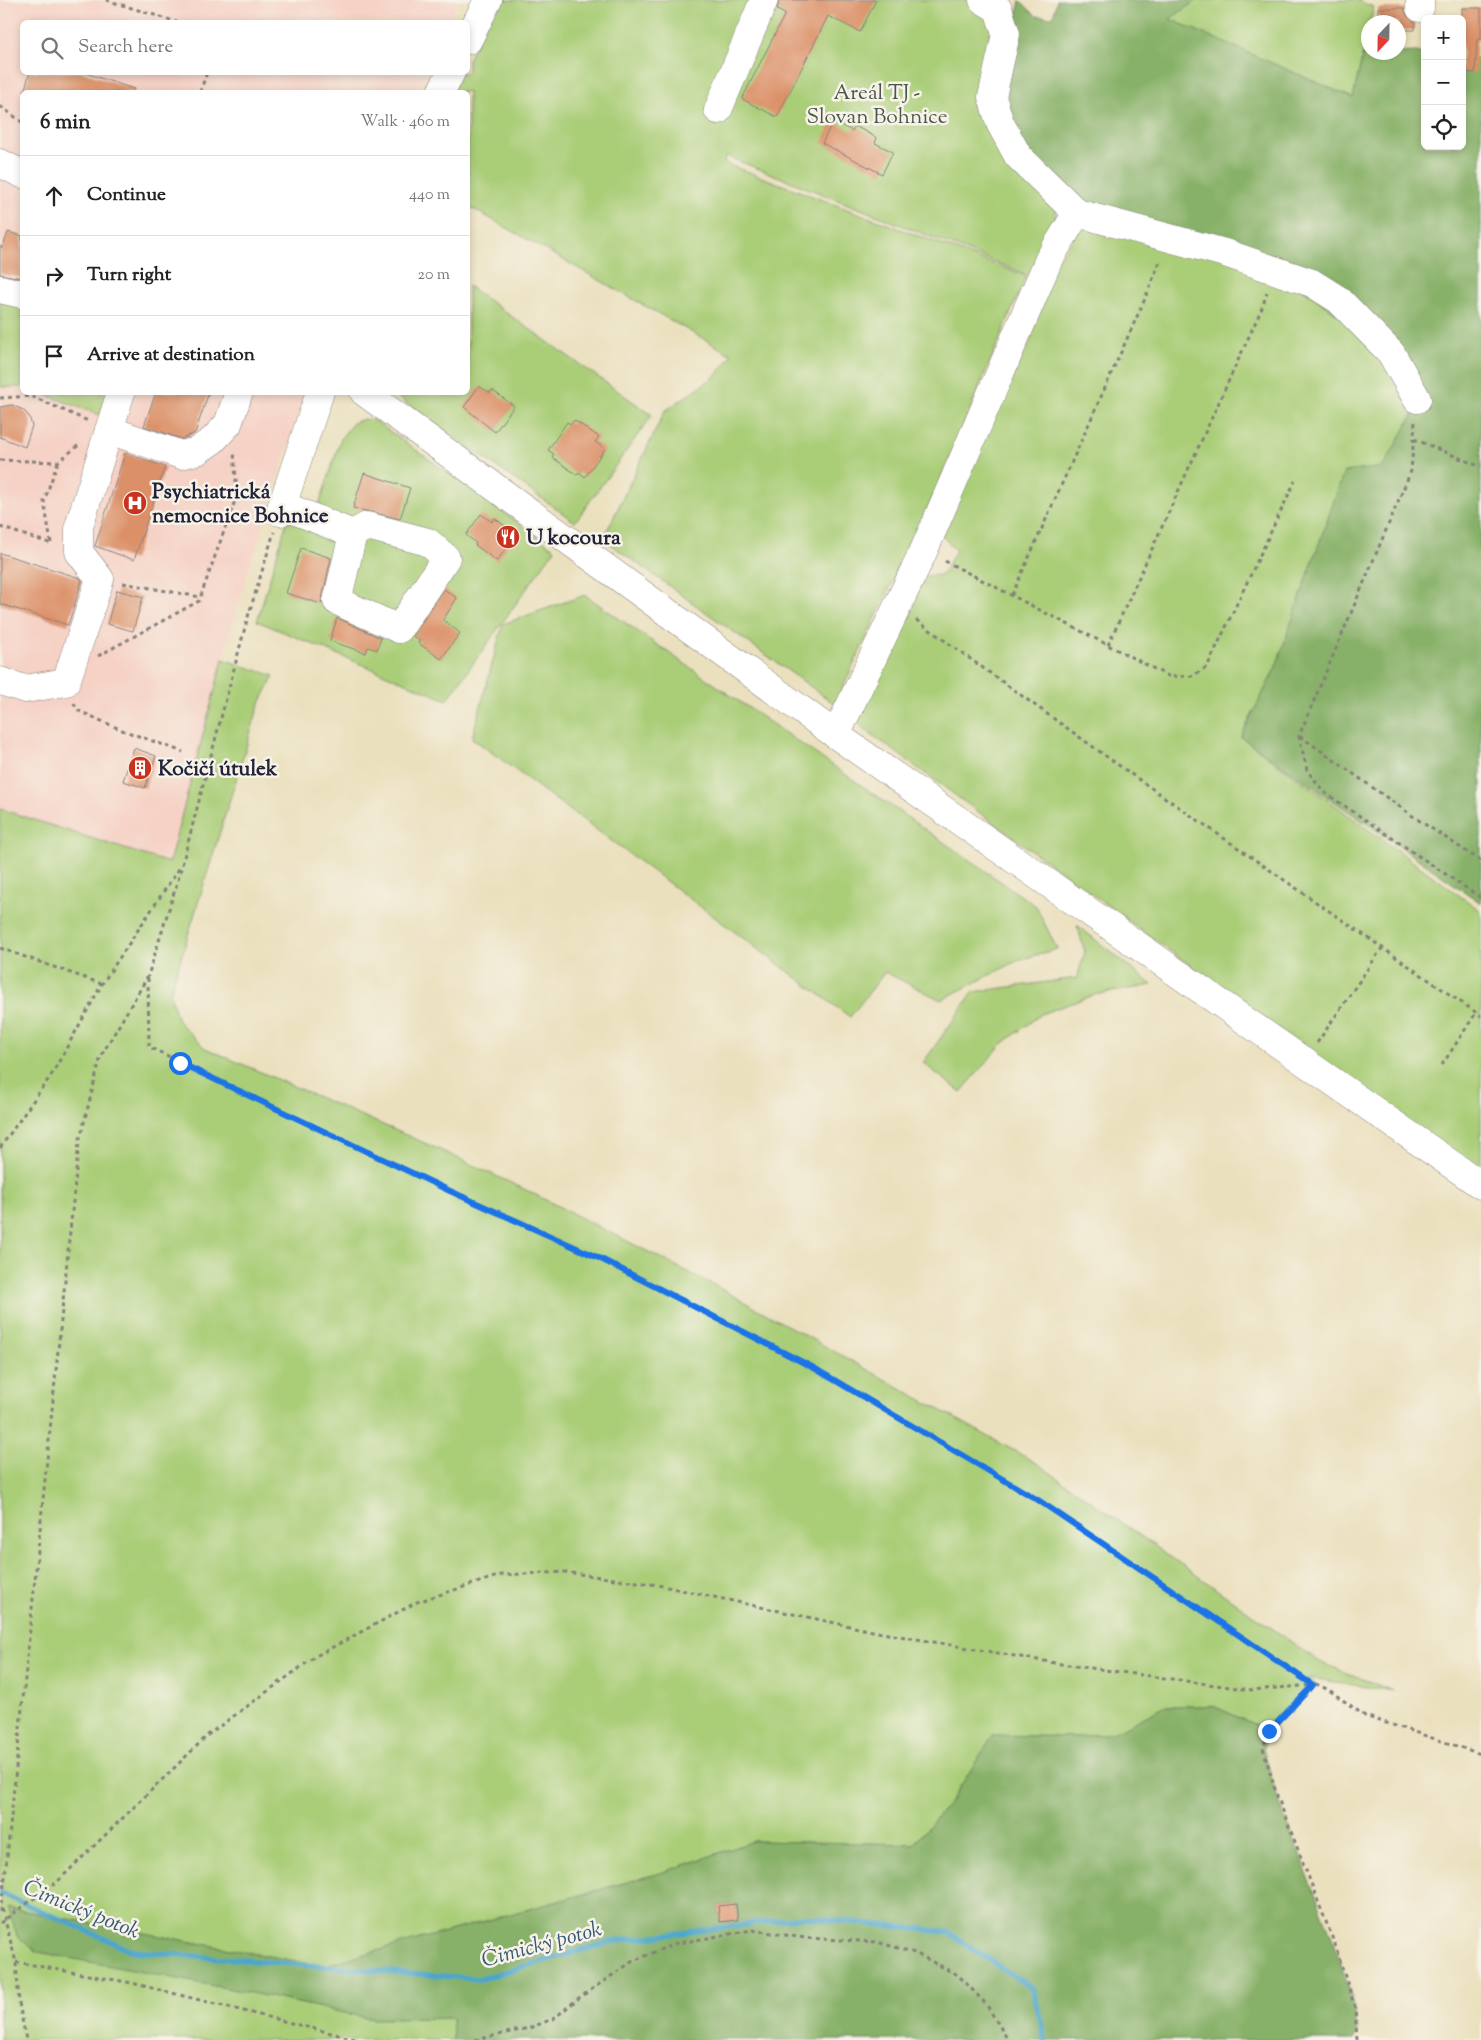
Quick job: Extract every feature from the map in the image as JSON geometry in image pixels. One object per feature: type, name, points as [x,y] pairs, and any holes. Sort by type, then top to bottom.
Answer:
[{"type":"street","points":[[470,36],[488,0]]},
{"type":"street","points":[[718,110],[764,0]]},
{"type":"street","points":[[983,0],[998,9],[1006,34],[992,97],[1000,123],[1018,156],[1077,213],[1225,253],[1312,283],[1339,300],[1390,353],[1417,398]]},
{"type":"street","points":[[442,90],[450,75]]},
{"type":"street","points":[[0,163],[20,173]]},
{"type":"street","points":[[836,736],[924,550],[1049,259],[1077,213]]},
{"type":"street","points":[[0,289],[20,294]]},
{"type":"street","points":[[0,681],[25,689],[68,677],[100,579],[79,552],[79,526],[105,428],[120,395]]},
{"type":"street","points":[[105,428],[181,454],[198,451],[213,440],[228,424],[238,395]]},
{"type":"street","points":[[319,395],[281,509],[353,534]]},
{"type":"street","points":[[368,395],[836,736],[1481,1185]]},
{"type":"path","points":[[106,0],[171,20]]},
{"type":"path","points":[[201,90],[206,75]]},
{"type":"path","points":[[0,106],[20,121]]},
{"type":"path","points":[[1012,595],[1144,301],[1170,238]]},
{"type":"path","points":[[1108,645],[1262,308],[1268,286]]},
{"type":"path","points":[[0,398],[32,396],[105,428]]},
{"type":"path","points":[[1417,398],[1411,471],[1300,736],[1306,770],[1324,792],[1481,898]]},
{"type":"path","points":[[183,752],[122,730],[77,710],[68,677],[198,601],[237,494],[234,446],[225,427]]},
{"type":"path","points":[[51,543],[44,501],[58,462],[105,428]]},
{"type":"path","points":[[1414,439],[1481,467]]},
{"type":"path","points":[[0,460],[58,462]]},
{"type":"path","points":[[924,550],[1170,677],[1192,676],[1207,668],[1295,481]]},
{"type":"path","points":[[0,1912],[5,1879],[78,1142],[101,1056],[148,976],[182,865],[247,620],[281,509]]},
{"type":"path","points":[[0,527],[79,552]]},
{"type":"path","points":[[100,579],[200,597]]},
{"type":"path","points":[[897,607],[1131,774],[1481,1016]]},
{"type":"path","points":[[1300,736],[1417,819],[1481,861]]},
{"type":"path","points":[[0,1148],[52,1074],[102,984],[182,865]]},
{"type":"path","points":[[0,948],[102,984]]},
{"type":"path","points":[[1314,1048],[1382,948]]},
{"type":"path","points":[[148,976],[149,1047],[450,1191],[599,1258],[814,1368],[1038,1500],[1313,1685]]},
{"type":"path","points":[[1442,1066],[1476,1013]]},
{"type":"path","points":[[0,1923],[57,1882],[209,1734],[316,1656],[417,1602],[501,1574],[565,1572],[658,1585],[882,1633],[1070,1666],[1252,1690],[1316,1684],[1329,1690],[1365,1716],[1481,1754]]},
{"type":"path","points":[[1313,1685],[1269,1731],[1263,1748],[1276,1793],[1335,1945],[1355,2008],[1357,2040]]},
{"type":"path","points":[[0,1872],[5,1879]]},
{"type":"path","points":[[1,1905],[16,1962],[19,2003],[26,2040]]},
{"type":"path","points":[[475,2040],[529,2028],[552,2019],[579,1998],[633,1962],[674,1944],[752,1930],[804,1938],[877,1942],[915,1953],[958,1975],[986,2004],[1008,2040]]},
{"type":"path","points":[[16,1962],[132,1984],[359,2040]]},
{"type":"shaded area","name":"Psychiatrická nemocnice Bohnice","points":[[0,0],[458,0],[449,20],[20,20],[20,75],[425,75],[418,90],[20,90],[20,395],[304,395],[235,613],[169,863],[0,809]]},
{"type":"green space","name":"Areál TJ - Slovan Bohnice","points":[[497,0],[969,0],[987,10],[996,25],[982,111],[988,128],[1056,208],[1055,226],[1033,277],[726,156],[724,163],[1026,276],[936,490],[835,704],[603,539],[665,411],[717,375],[732,355],[470,207],[470,90],[452,90],[460,75],[470,75],[470,56]]},
{"type":"green space","points":[[1020,0],[1036,16],[1053,17],[1057,0],[1197,0],[1170,19],[1353,98],[1362,60],[1406,60],[1406,52],[1417,52],[1421,54],[1421,150],[1466,150],[1466,58],[1481,58],[1481,903],[1241,737],[1275,669],[1344,472],[1383,467],[1413,415],[1420,387],[1404,364],[1269,264],[1098,223],[1024,155],[999,110]]},
{"type":"green space","points":[[1197,0],[1356,0],[1374,7],[1372,15],[1361,15],[1361,60],[1353,98],[1169,19]]},
{"type":"green space","points":[[1085,224],[1269,264],[1354,313],[1420,387],[1413,415],[1275,669],[1241,737],[1481,911],[1481,1176],[864,729],[855,720],[897,626],[908,622],[912,612],[908,600],[926,576],[942,575],[956,551],[938,531],[1056,261]]},
{"type":"green space","points":[[470,287],[652,415],[575,522],[395,395],[470,395]]},
{"type":"green space","points":[[0,301],[20,305],[20,387],[0,387]]},
{"type":"green space","points":[[46,395],[107,395],[100,415]]},
{"type":"green space","points":[[364,419],[374,420],[555,549],[447,700],[257,621],[287,521],[313,524],[341,438],[353,423]]},
{"type":"green space","points":[[585,595],[1036,906],[1057,949],[1019,960],[941,1000],[885,972],[850,1017],[472,738],[503,624]]},
{"type":"green space","points":[[223,659],[274,676],[259,705],[170,994],[178,1021],[205,1048],[436,1148],[526,1190],[714,1285],[1038,1464],[1320,1662],[1393,1691],[1309,1678],[1316,1684],[1269,1731],[1213,1706],[1167,1706],[1113,1733],[1075,1737],[993,1735],[951,1801],[914,1844],[754,1841],[664,1872],[322,1966],[9,1908],[18,1938],[261,1995],[373,2019],[452,2018],[453,2040],[0,2040],[0,809],[169,863]]},
{"type":"green space","points":[[1077,925],[1152,985],[1094,995],[1041,1014],[1001,1045],[961,1092],[923,1063],[973,992],[1077,978],[1085,952]]},
{"type":"green space","points":[[1166,1706],[1213,1706],[1269,1731],[1263,1748],[1276,1793],[1335,1945],[1355,2008],[1357,2033],[1353,2040],[453,2040],[452,2018],[373,2019],[261,1995],[38,1952],[18,1938],[8,1908],[322,1966],[664,1872],[754,1841],[914,1844],[951,1801],[993,1735],[1075,1737],[1113,1733]],"holes":[[[736,1904],[738,1920],[720,1922],[718,1906]]]},
{"type":"building","points":[[779,0],[876,0],[860,32],[828,16],[777,117],[742,99],[785,14],[777,10]]},
{"type":"building","points":[[1378,8],[1404,8],[1407,16],[1415,22],[1415,30],[1406,30],[1406,15],[1378,15]]},
{"type":"building","points":[[1462,8],[1481,8],[1481,39],[1477,40],[1475,73],[1466,72],[1466,15],[1462,15]]},
{"type":"building","points":[[29,75],[91,75],[134,89],[134,90],[25,90]]},
{"type":"building","points":[[833,121],[852,131],[855,126],[877,138],[875,143],[893,152],[882,174],[822,143]]},
{"type":"building","points":[[8,232],[20,235],[20,278],[0,274],[0,247],[3,247]]},
{"type":"building","points":[[479,386],[490,393],[492,390],[514,406],[495,432],[464,407]]},
{"type":"building","points":[[155,395],[208,395],[195,433],[182,439],[144,426]]},
{"type":"building","points":[[12,405],[23,410],[29,416],[32,426],[25,447],[0,437],[0,407]]},
{"type":"building","points":[[574,420],[599,437],[595,442],[605,449],[585,477],[579,472],[577,475],[552,457],[554,454],[548,450],[567,422],[571,424]]},
{"type":"building","points":[[125,453],[165,467],[134,560],[95,546]]},
{"type":"building","points":[[364,473],[410,488],[400,519],[353,508]]},
{"type":"building","points":[[481,514],[492,522],[494,518],[516,534],[497,561],[475,545],[476,543],[466,535]]},
{"type":"building","points":[[301,548],[331,558],[321,604],[286,593]]},
{"type":"building","points":[[0,553],[80,578],[82,581],[68,625],[0,604]]},
{"type":"building","points":[[444,589],[457,598],[443,620],[460,633],[441,659],[418,643],[420,641],[413,636]]},
{"type":"building","points":[[117,590],[143,597],[133,631],[107,624]]},
{"type":"building","points":[[337,618],[381,638],[377,650],[368,647],[366,653],[330,641]]},
{"type":"building","name":"Kočičí útulek","points":[[134,748],[156,756],[145,788],[123,781]]},
{"type":"building","points":[[736,1904],[738,1920],[720,1922],[718,1906]]},
{"type":"waterway","name":"Čimický potok","points":[[0,1893],[133,1951],[480,1979],[610,1942],[803,1917],[948,1932],[1033,1989],[1045,2040]]},
{"type":"place","name":"Psychiatrická nemocnice Bohnice","points":[[135,503]]},
{"type":"place","name":"U kocoura","points":[[508,537]]},
{"type":"place","name":"Kočičí útulek","points":[[140,768]]},
{"type":"route","points":[[180,1063],[450,1191],[599,1258],[814,1368],[1038,1500],[1313,1685],[1269,1731]]}]
